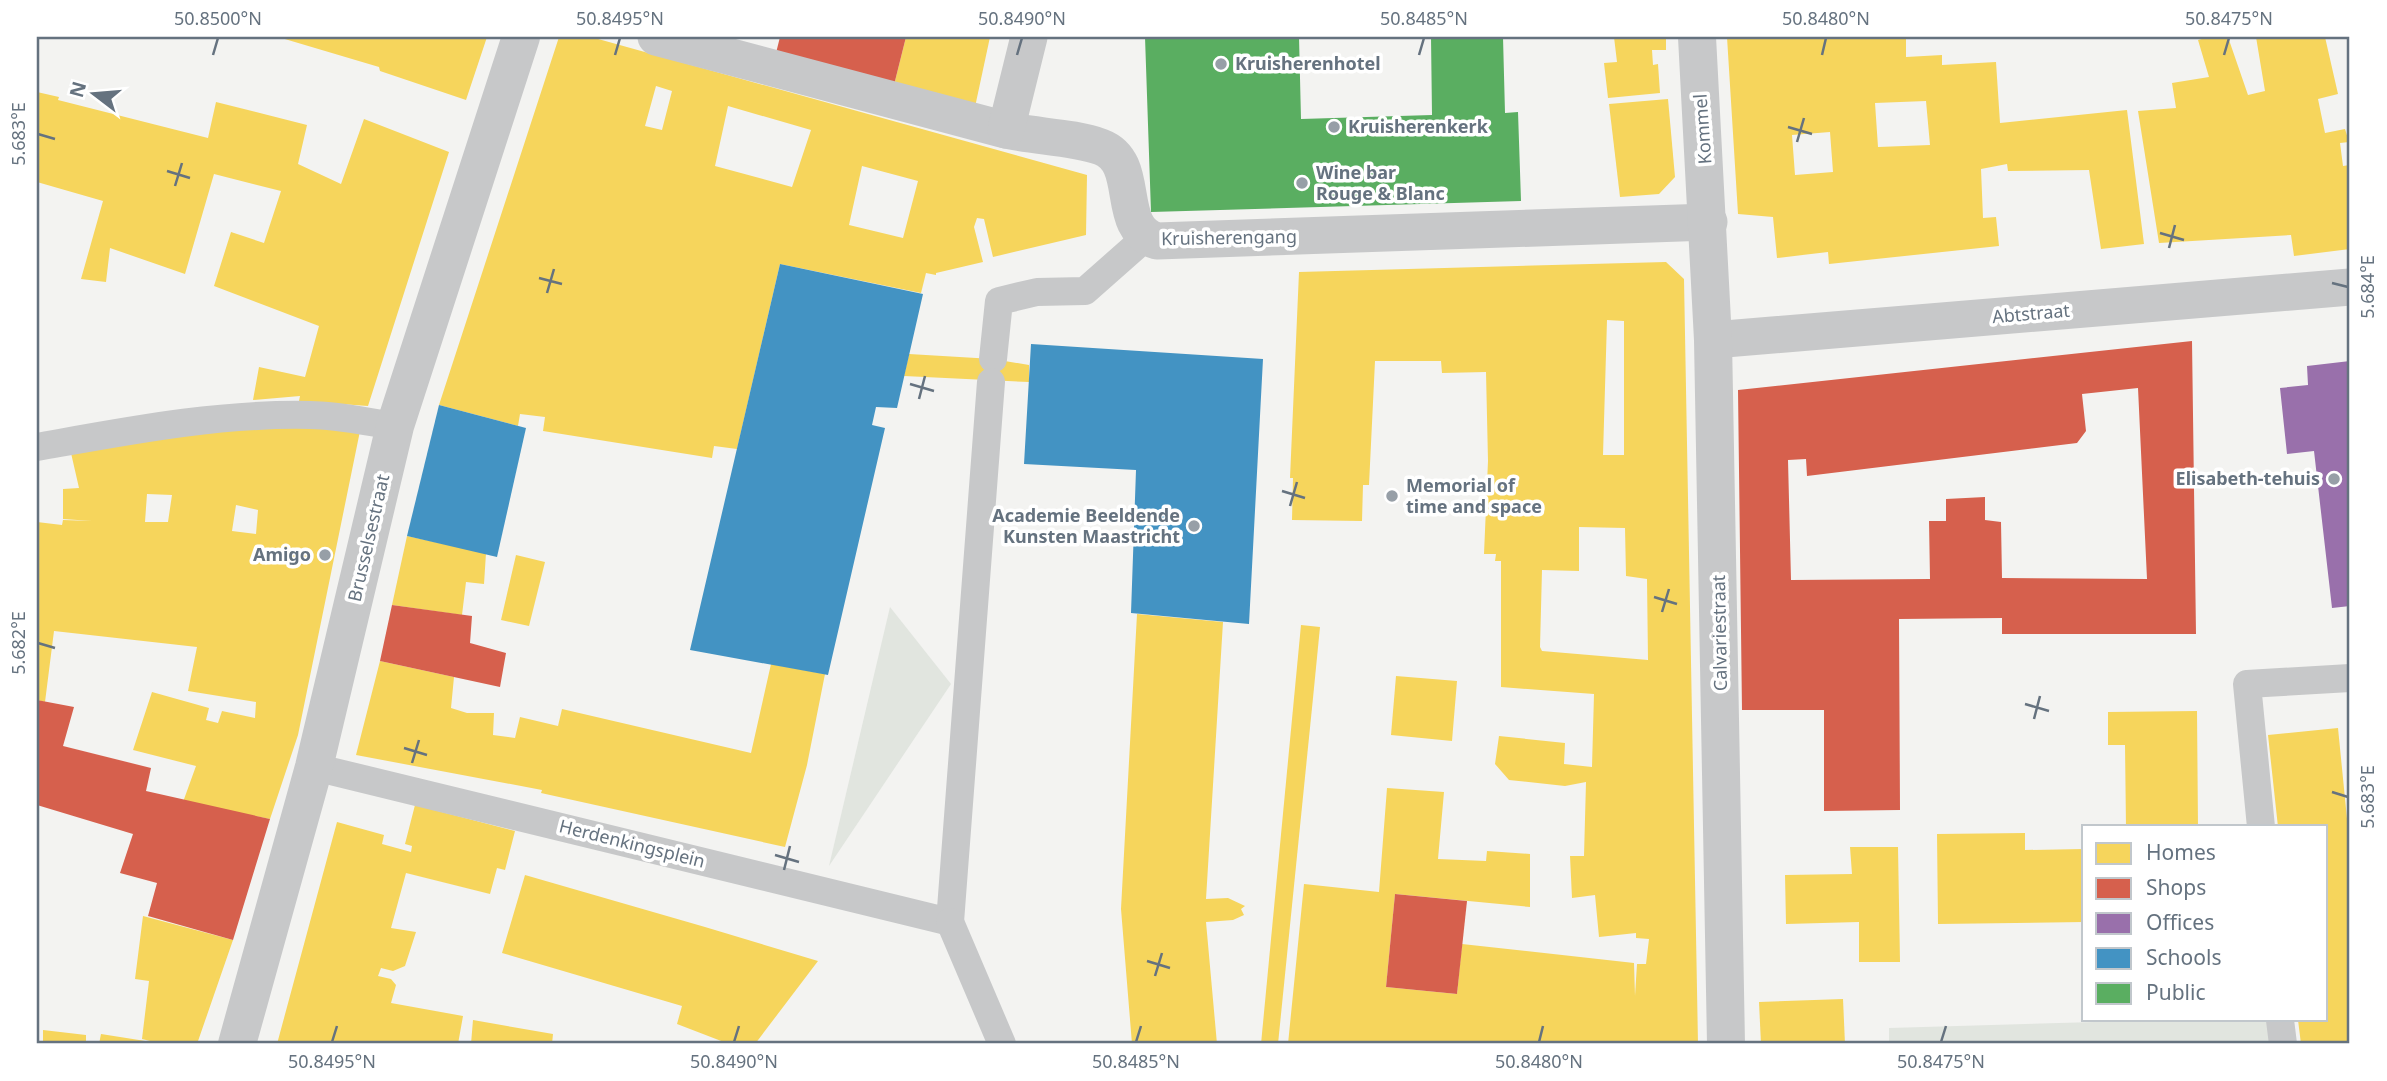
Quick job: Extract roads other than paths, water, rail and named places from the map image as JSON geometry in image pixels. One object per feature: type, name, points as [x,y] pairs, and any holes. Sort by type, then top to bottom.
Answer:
[{"type":"street","name":"Brusselsestraat","points":[[237,1044],[314,767],[395,426],[520,37]]},
{"type":"street","name":"Kruisherengang","points":[[656,37],[1006,130],[1103,148],[1120,165],[1133,225],[1145,238],[1157,241],[1709,222]]},
{"type":"street","points":[[1006,130],[1030,37]]},
{"type":"street","name":"Kommel","points":[[1697,37],[1709,222]]},
{"type":"street","name":"Calvariestraat","points":[[1709,222],[1726,1044]]},
{"type":"street","points":[[1002,1044],[950,922],[999,301],[1037,292],[1085,291],[1145,238]]},
{"type":"street","name":"Abtstraat","points":[[1712,333],[2350,287]]},
{"type":"street","points":[[37,447],[187,421],[246,417],[311,415],[395,426]]},
{"type":"street","points":[[2261,825],[2247,684],[2350,678]]},
{"type":"street","name":"Herdenkingsplein","points":[[314,767],[950,922]]},
{"type":"street","points":[[2280,1021],[2283,1044]]},
{"type":"place","name":"Kruisherenhotel","points":[[1221,64]]},
{"type":"place","name":"Kruisherenkerk","points":[[1334,127]]},
{"type":"place","name":"Wine bar Rouge & Blanc","points":[[1302,183]]},
{"type":"place","name":"Elisabeth-tehuis","points":[[2334,479]]},
{"type":"place","name":"Memorial of time and space","points":[[1392,496]]},
{"type":"place","name":"Academie Beeldende Kunsten Maastricht","points":[[1194,526]]},
{"type":"place","name":"Amigo","points":[[325,555]]}]
